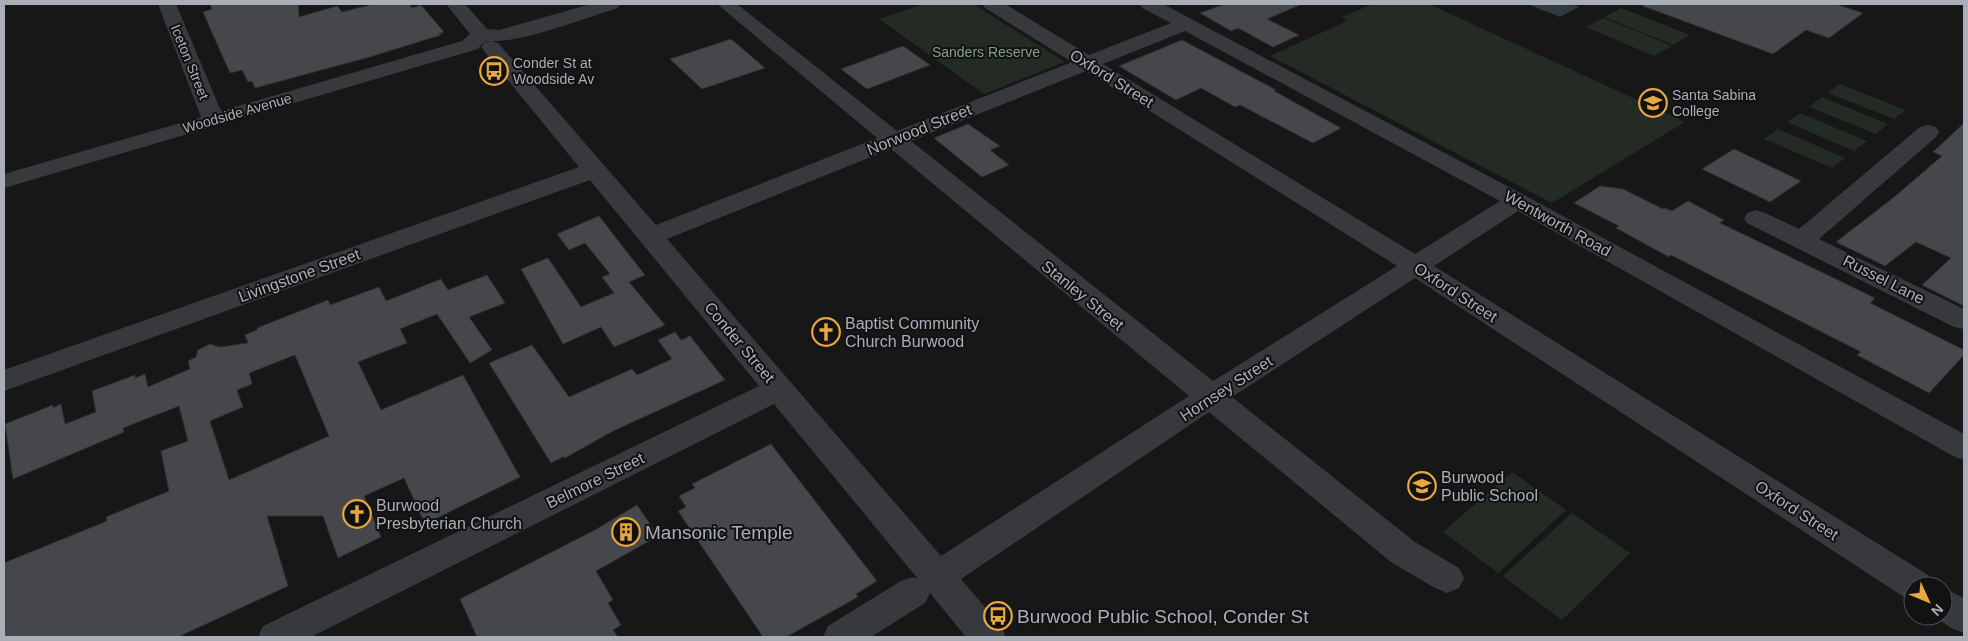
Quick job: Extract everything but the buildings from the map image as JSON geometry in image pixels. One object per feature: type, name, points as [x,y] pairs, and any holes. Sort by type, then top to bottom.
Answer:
[{"type":"street","name":"Iceton Street","points":[[167,4],[213,120]]},
{"type":"street","name":"Conder Street","points":[[455,4],[652,236],[779,390],[925,584],[988,637]]},
{"type":"street","name":"Woodside Avenue","points":[[4,181],[611,4]]},
{"type":"street","name":"Stanley Street","points":[[726,4],[1403,552],[1447,578]]},
{"type":"street","name":"Oxford Street","points":[[992,4],[1416,266],[1903,578]]},
{"type":"street","name":"Wentworth Road","points":[[1149,4],[1517,201],[1963,445]]},
{"type":"street","name":"Norwood Street","points":[[652,236],[1086,62],[1186,24]]},
{"type":"street","points":[[1803,239],[1928,132]]},
{"type":"street","name":"Livingstone Street","points":[[4,381],[594,170]]},
{"type":"street","name":"Hornsey Street","points":[[841,637],[1210,397],[1517,201]]},
{"type":"street","name":"Russel Lane","points":[[1756,218],[1803,239],[1964,320]]},
{"type":"street","name":"Belmore Street","points":[[276,637],[779,390]]},
{"type":"street","points":[[1953,610],[1964,617]]},
{"type":"green space","name":"Sanders Reserve","points":[[924,4],[973,4],[1065,62],[984,94],[879,19]]},
{"type":"green space","points":[[1373,4],[1429,4],[1685,122],[1552,203],[1270,56],[1347,21],[1342,17]]},
{"type":"green space","points":[[1621,8],[1690,35],[1673,45],[1604,17]]},
{"type":"green space","points":[[1604,18],[1672,46],[1654,56],[1586,27]]},
{"type":"green space","points":[[1840,84],[1906,110],[1894,119],[1828,93]]},
{"type":"green space","points":[[1822,97],[1888,124],[1876,134],[1809,107]]},
{"type":"green space","points":[[1800,113],[1867,141],[1854,151],[1787,122]]},
{"type":"green space","points":[[1778,129],[1845,158],[1832,168],[1764,139]]},
{"type":"green space","points":[[1512,472],[1566,510],[1498,573],[1443,532]]},
{"type":"green space","points":[[1572,513],[1630,553],[1562,620],[1503,576]]},
{"type":"shaded area","points":[[1527,4],[1571,4],[1579,7],[1560,17]]},
{"type":"place","name":"Conder St at Woodside Av","points":[[494,71]]},
{"type":"place","name":"Santa Sabina College","points":[[1653,103]]},
{"type":"place","name":"Baptist Community Church Burwood","points":[[826,332]]},
{"type":"place","name":"Burwood Public School","points":[[1422,486]]},
{"type":"place","name":"Burwood Presbyterian Church","points":[[357,514]]},
{"type":"place","name":"Mansonic Temple","points":[[626,532]]},
{"type":"place","name":"Burwood Public School, Conder St","points":[[998,616]]}]
